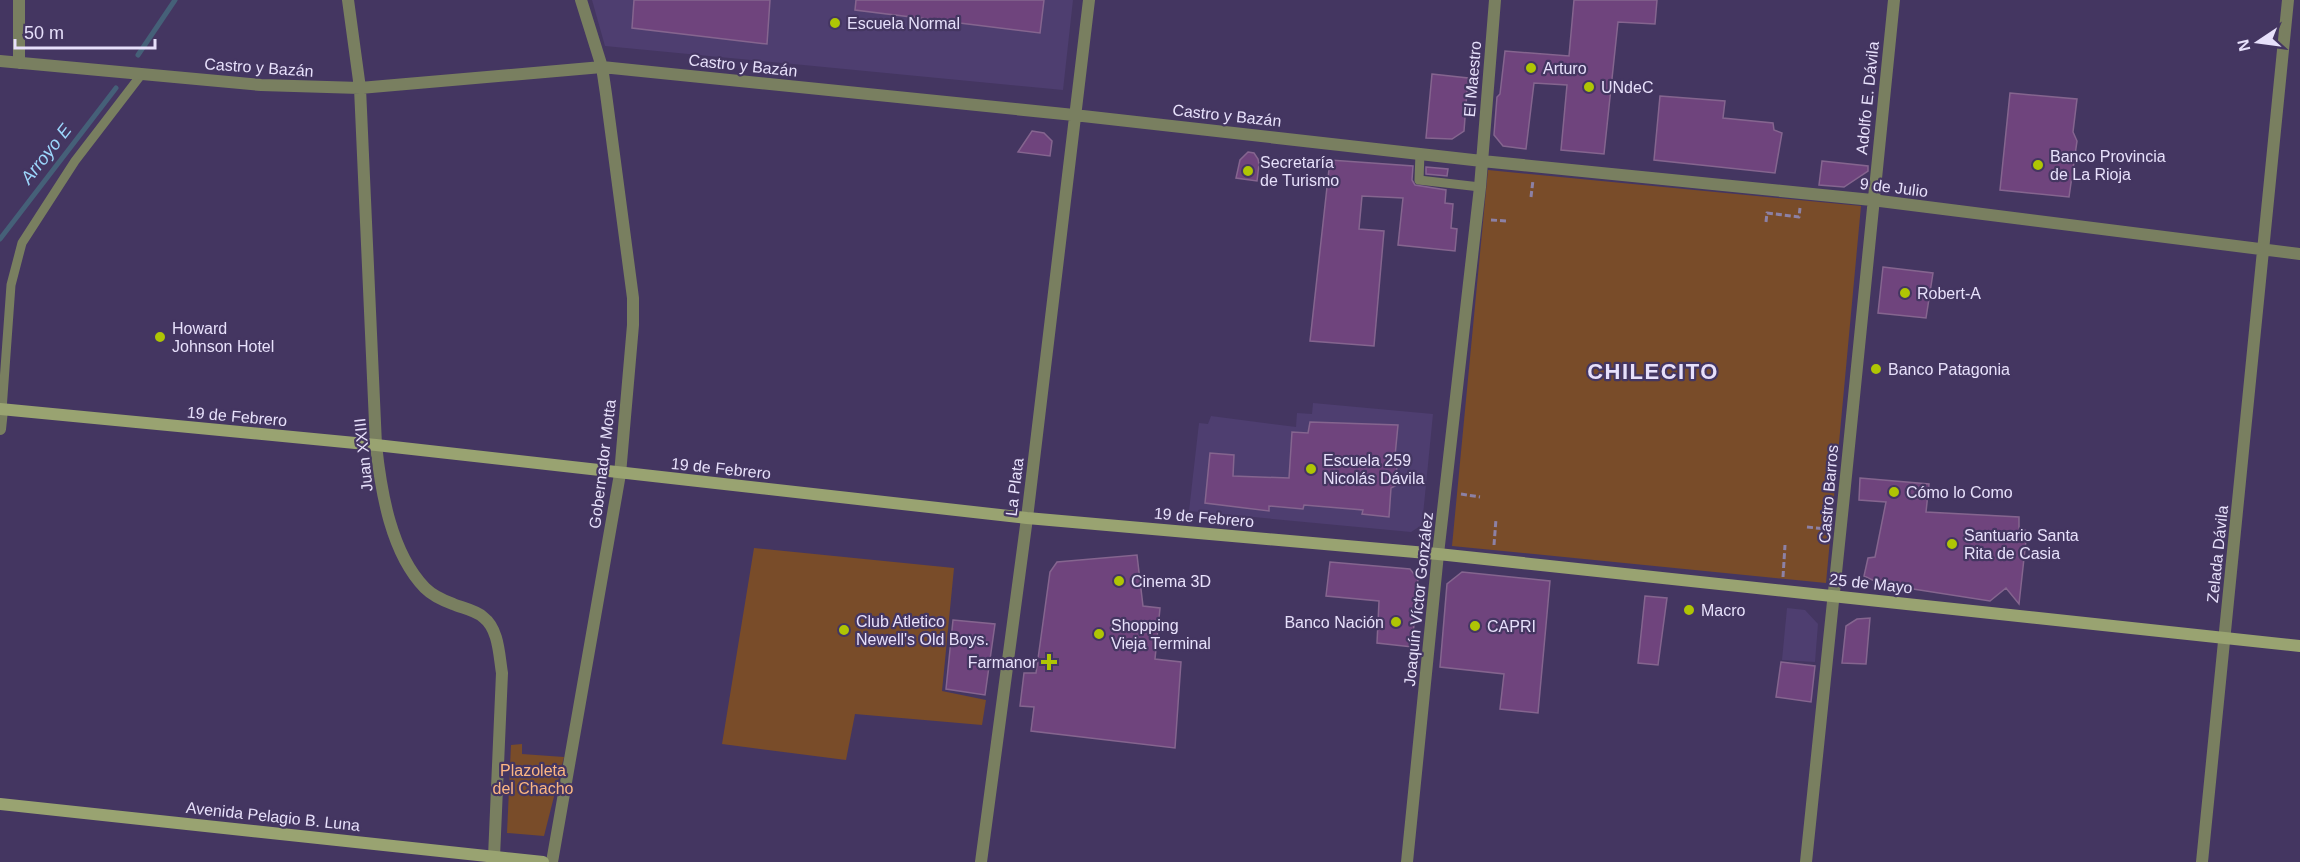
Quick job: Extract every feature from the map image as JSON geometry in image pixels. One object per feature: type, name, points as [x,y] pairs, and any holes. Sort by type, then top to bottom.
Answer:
[{"type":"main road","name":"19 de Febrero","points":[[1,410],[376,445],[1027,518],[1438,554]]},
{"type":"main road","name":"25 de Mayo","points":[[1438,554],[2300,646]]},
{"type":"main road","name":"Avenida Pelagio B. Luna","points":[[0,804],[543,862]]},
{"type":"street","points":[[19,0],[19,63]]},
{"type":"street","name":"Juan XXIII","points":[[348,0],[360,88],[376,445],[381,490],[398,543],[415,575],[439,599],[482,616],[494,632],[502,673],[494,857]]},
{"type":"street","name":"Gobernador Motta","points":[[552,862],[620,474],[633,325],[633,298],[602,67],[581,0]]},
{"type":"street","name":"La Plata","points":[[981,862],[1027,518],[1089,0]]},
{"type":"street","name":"El Maestro","points":[[1482,161],[1495,0]]},
{"type":"street","name":"Adolfo E. Dávila","points":[[1872,200],[1894,0]]},
{"type":"street","name":"Zelada Dávila","points":[[2202,862],[2288,0]]},
{"type":"street","name":"Castro y Bazán","points":[[0,61],[261,85],[360,88],[602,67],[1074,114],[1482,161]]},
{"type":"street","name":"Joaquín Víctor González","points":[[1407,862],[1438,554],[1482,161]]},
{"type":"street","name":"9 de Julio","points":[[1482,161],[1872,200],[2300,254]]},
{"type":"street","name":"Castro Barros","points":[[1806,862],[1835,596],[1872,200]]},
{"type":"street","points":[[0,429],[1,410]]},
{"type":"lane","points":[[1,410],[11,285],[22,243],[75,161],[141,75]]},
{"type":"lane","points":[[1420,153],[1419,180],[1480,188]]},
{"type":"path","points":[[1766,222],[1767,213],[1798,217],[1802,194]]},
{"type":"path","points":[[1446,493],[1480,497]]},
{"type":"path","points":[[1493,560],[1496,519]]},
{"type":"path","points":[[1782,590],[1785,545]]},
{"type":"shaded area","name":"Escuela Normal","points":[[592,0],[1073,0],[1063,90],[605,46]]},
{"type":"shaded area","name":"Escuela 259 Nicolás Dávila","points":[[1313,403],[1433,414],[1422,525],[1411,532],[1189,511],[1199,423],[1208,424],[1211,416],[1296,427],[1297,413],[1312,414]]},
{"type":"shaded area","points":[[1787,608],[1805,610],[1818,624],[1815,662],[1782,660]]},
{"type":"green space","points":[[1488,170],[1861,206],[1826,583],[1452,546]]},
{"type":"green space","name":"Club Atletico Newell's Old Boys.","points":[[754,548],[954,568],[942,691],[986,700],[982,725],[855,714],[846,760],[722,744]]},
{"type":"green space","name":"Plazoleta del Chacho","points":[[522,744],[522,754],[564,757],[544,836],[507,833],[511,745]]},
{"type":"building","points":[[634,0],[770,0],[767,44],[632,28]]},
{"type":"building","points":[[856,0],[1044,0],[1040,33],[855,10]]},
{"type":"building","name":"UNdeC","points":[[1574,0],[1657,0],[1655,24],[1618,22],[1604,154],[1561,150],[1567,85],[1534,83],[1526,149],[1503,146],[1494,135],[1497,97],[1500,94],[1505,51],[1569,56]]},
{"type":"building","points":[[1432,74],[1468,78],[1464,131],[1452,139],[1426,138]]},
{"type":"building","name":"Banco Provincia de La Rioja","points":[[2010,93],[2077,99],[2073,132],[2077,141],[2069,197],[2000,190]]},
{"type":"building","points":[[1660,96],[1725,101],[1723,118],[1773,123],[1774,130],[1782,133],[1775,173],[1654,160]]},
{"type":"building","points":[[1032,131],[1044,133],[1052,141],[1050,156],[1018,152]]},
{"type":"building","name":"Secretaría de Turismo","points":[[1248,152],[1254,153],[1258,159],[1257,181],[1236,178],[1240,160]]},
{"type":"building","points":[[1330,160],[1413,166],[1412,180],[1415,185],[1446,190],[1445,203],[1453,204],[1451,228],[1457,229],[1455,251],[1398,245],[1403,198],[1362,196],[1359,229],[1384,231],[1374,346],[1310,341]]},
{"type":"building","points":[[1822,161],[1868,166],[1868,171],[1844,187],[1819,185]]},
{"type":"building","points":[[1426,167],[1448,169],[1447,176],[1426,174]]},
{"type":"building","name":"Robert-A","points":[[1883,267],[1933,273],[1926,318],[1878,313]]},
{"type":"building","points":[[1310,422],[1398,425],[1395,456],[1398,457],[1395,486],[1391,488],[1389,517],[1362,514],[1363,510],[1304,505],[1303,509],[1269,506],[1269,511],[1205,503],[1210,453],[1234,455],[1233,476],[1289,478],[1292,432],[1308,433]]},
{"type":"building","name":"Santuario Santa Rita de Casia","points":[[1860,478],[1929,484],[1926,512],[2019,517],[2019,528],[2027,531],[2019,604],[2006,588],[1990,601],[1881,584],[1864,576],[1868,558],[1875,557],[1886,502],[1859,500]]},
{"type":"building","name":"Shopping Vieja Terminal","points":[[1137,555],[1143,606],[1160,608],[1155,659],[1181,662],[1175,748],[1031,731],[1034,707],[1020,706],[1024,673],[1036,673],[1050,572],[1057,562]]},
{"type":"building","name":"Banco Nación","points":[[1330,562],[1410,569],[1418,579],[1412,647],[1377,643],[1379,601],[1326,596]]},
{"type":"building","points":[[1462,572],[1550,581],[1538,713],[1500,709],[1504,674],[1440,667],[1447,584]]},
{"type":"building","points":[[1645,596],[1667,598],[1658,665],[1638,663]]},
{"type":"building","points":[[1870,618],[1866,664],[1842,663],[1846,626],[1857,619]]},
{"type":"building","points":[[953,620],[995,624],[985,695],[946,689]]},
{"type":"building","points":[[1781,662],[1815,666],[1811,702],[1776,697]]},
{"type":"waterway","points":[[138,55],[175,0]]},
{"type":"waterway","name":"Arroyo E","points":[[0,239],[116,88]]},
{"type":"place","name":"Escuela Normal","points":[[835,23]]},
{"type":"place","name":"Arturo","points":[[1531,68]]},
{"type":"place","name":"UNdeC","points":[[1589,87]]},
{"type":"place","name":"Banco Provincia de La Rioja","points":[[2038,165]]},
{"type":"place","name":"Secretaría de Turismo","points":[[1248,171]]},
{"type":"place","name":"Robert-A","points":[[1905,293]]},
{"type":"place","name":"Howard Johnson Hotel","points":[[160,337]]},
{"type":"place","name":"Banco Patagonia","points":[[1876,369]]},
{"type":"place","name":"Escuela 259 Nicolás Dávila","points":[[1311,469]]},
{"type":"place","name":"Cómo lo Como","points":[[1894,492]]},
{"type":"place","name":"Santuario Santa Rita de Casia","points":[[1952,544]]},
{"type":"place","name":"Cinema 3D","points":[[1119,581]]},
{"type":"place","name":"Macro","points":[[1689,610]]},
{"type":"place","name":"Banco Nación","points":[[1396,622]]},
{"type":"place","name":"CAPRI","points":[[1475,626]]},
{"type":"place","name":"Club Atletico Newell's Old Boys.","points":[[844,630]]},
{"type":"place","name":"Shopping Vieja Terminal","points":[[1099,634]]},
{"type":"place","name":"Farmanor","points":[[1049,662]]},
{"type":"district","name":"CHILECITO","points":[[1653,371]]}]
